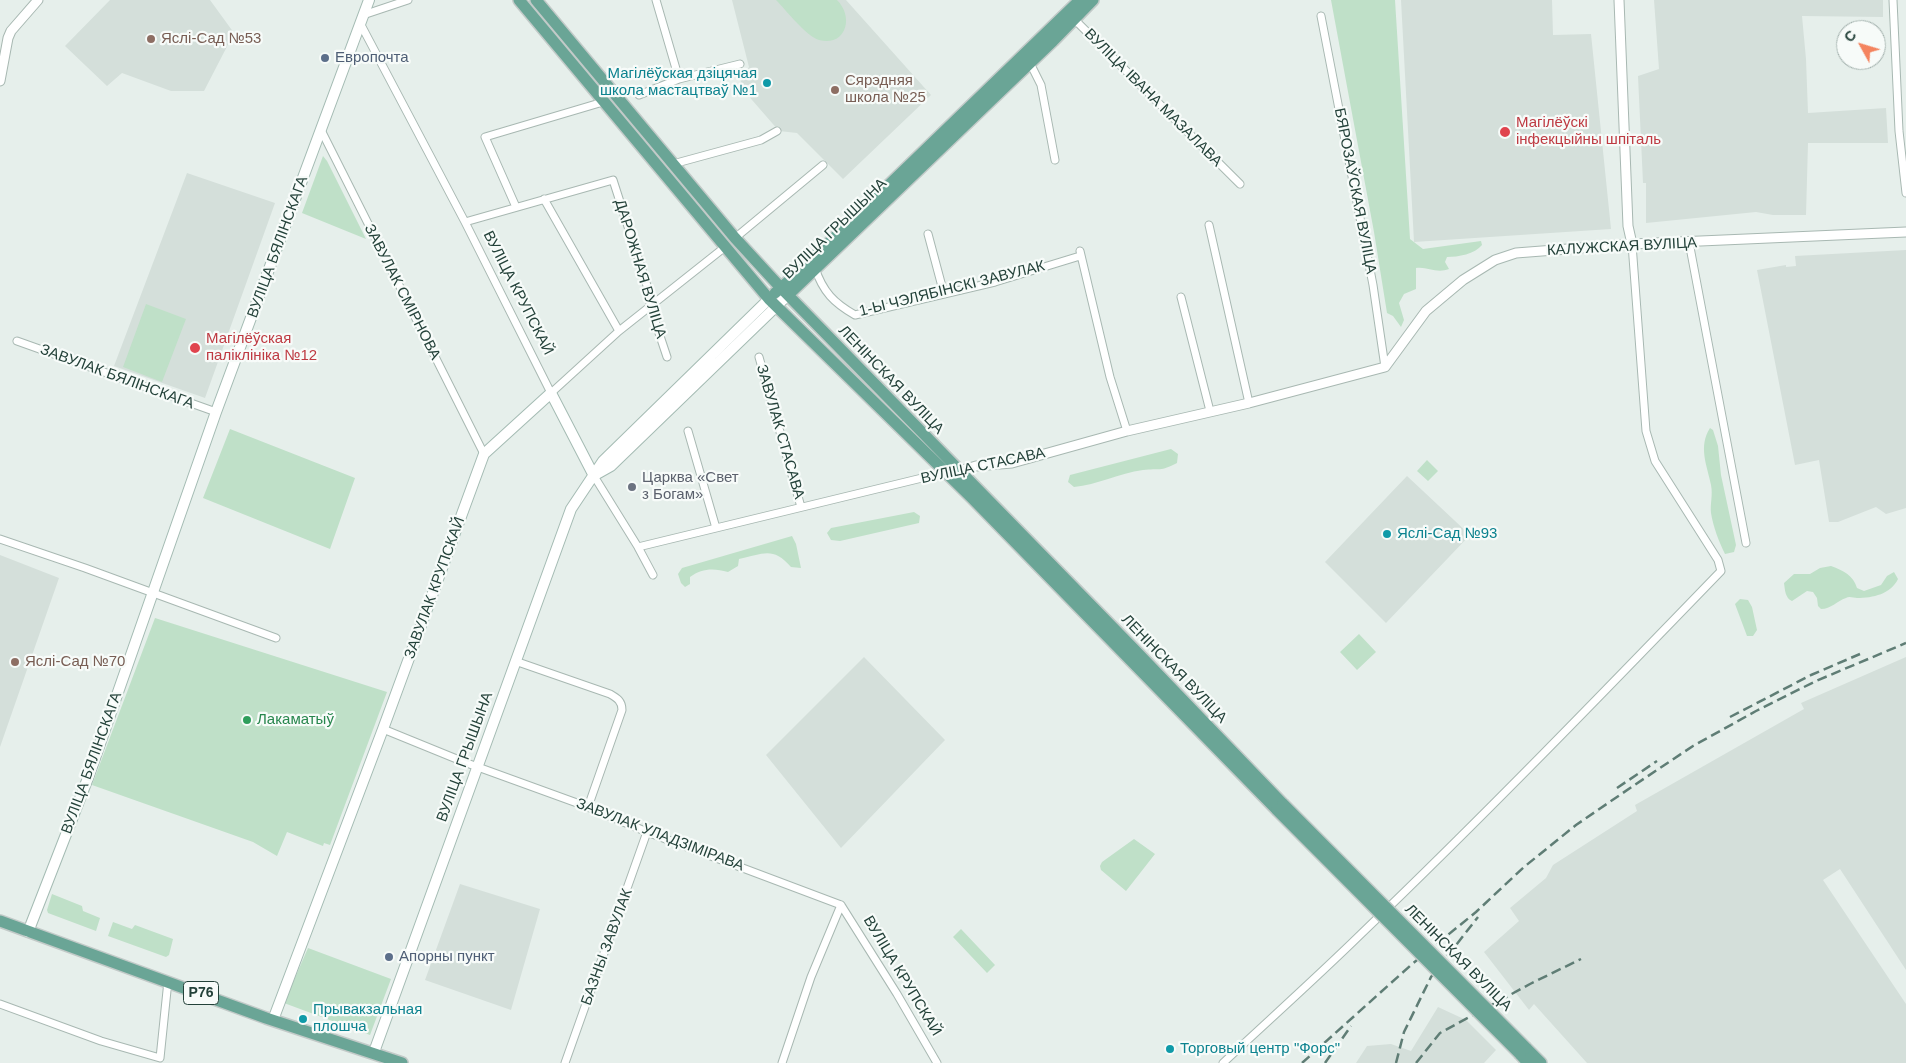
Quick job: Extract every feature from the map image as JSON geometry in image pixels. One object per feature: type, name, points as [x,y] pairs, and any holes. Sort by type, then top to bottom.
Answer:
[{"type":"main road","name":"ВУЛІЦА БЯЛІНСКАГА","points":[[28,932],[88,778],[216,412],[369,0]]},
{"type":"main road","points":[[518,0],[773,302]]},
{"type":"main road","points":[[536,0],[735,238],[784,291]]},
{"type":"main road","name":"ВУЛІЦА ГРЫШЫНА","points":[[784,291],[815,268],[1030,63],[1071,16],[1080,0]]},
{"type":"main road","name":"ВУЛІЦА ГРЫШЫНА","points":[[374,1052],[571,509],[594,476],[610,466],[784,291],[1071,16],[1093,0]]},
{"type":"main road","name":"ЛЕНІНСКАЯ ВУЛІЦА","points":[[784,291],[959,471],[1097,619]]},
{"type":"main road","name":"ЛЕНІНСКАЯ ВУЛІЦА","points":[[773,302],[1097,619],[1280,807],[1523,1051],[1541,1063]]},
{"type":"main road","name":"ЗАВУЛАК КРУПСКАЙ","points":[[273,1020],[484,454],[551,394]]},
{"type":"main road","name":"ВУЛІЦА КРУПСКАЙ","points":[[551,394],[594,476]]},
{"type":"main road","name":"Р76","points":[[0,921],[273,1020],[374,1052],[402,1063]]},
{"type":"main road","name":"ЛЕНІНСКАЯ ВУЛІЦА","points":[[1523,1051],[1528,1063]]},
{"type":"street","points":[[0,81],[11,31],[38,0]]},
{"type":"street","points":[[362,19],[408,0]]},
{"type":"street","points":[[656,0],[679,79]]},
{"type":"street","points":[[1223,1063],[1411,885],[1633,662],[1721,570],[1718,560],[1654,461],[1646,431],[1632,244],[1628,226],[1619,0]]},
{"type":"street","points":[[1893,0],[1899,131],[1906,193]]},
{"type":"street","name":"ВУЛІЦА IВАНА МАЗАЛАВА","points":[[1071,16],[1240,184]]},
{"type":"street","name":"БЯРОЗАЎСКАЯ ВУЛІЦА","points":[[1321,16],[1373,285],[1385,367]]},
{"type":"street","name":"ВУЛІЦА КРУПСКАЙ","points":[[362,19],[551,394]]},
{"type":"street","points":[[1030,63],[1041,85],[1054,160]]},
{"type":"street","points":[[639,95],[679,79],[740,64]]},
{"type":"street","points":[[516,207],[485,137],[603,102]]},
{"type":"street","name":"ЗАВУЛАК СМІРНОВА","points":[[321,130],[484,454]]},
{"type":"street","points":[[673,164],[761,140],[777,131]]},
{"type":"street","points":[[735,238],[822,165]]},
{"type":"street","name":"ДАРОЖНАЯ ВУЛІЦА","points":[[544,199],[613,180],[650,295],[650,306],[667,357]]},
{"type":"street","points":[[465,222],[544,199],[619,331]]},
{"type":"street","points":[[1209,225],[1250,402]]},
{"type":"street","name":"КАЛУЖСКАЯ ВУЛІЦА","points":[[1385,367],[1426,311],[1463,280],[1495,260],[1516,253],[1632,244],[1906,232]]},
{"type":"street","points":[[928,234],[944,294]]},
{"type":"street","points":[[1689,242],[1746,543]]},
{"type":"street","name":"ЗАВУЛАК КРУПСКАЙ","points":[[551,394],[619,331],[725,247]]},
{"type":"street","name":"1-Ы ЧЭЛЯБІНСКІ ЗАВУЛАК","points":[[815,268],[824,290],[837,305],[855,315],[995,282],[1080,254],[1110,377],[1127,431]]},
{"type":"street","points":[[1182,297],[1210,411]]},
{"type":"street","name":"ЗАВУЛАК БЯЛІНСКАГА","points":[[17,341],[216,412]]},
{"type":"street","name":"ЗАВУЛАК СТАСАВА","points":[[759,357],[801,508]]},
{"type":"street","name":"ВУЛІЦА СТАСАВА","points":[[638,546],[976,466],[1012,463],[1127,431],[1385,367]]},
{"type":"street","points":[[688,431],[716,528]]},
{"type":"street","name":"ВУЛІЦА КРУПСКАЙ","points":[[594,476],[638,546],[653,574]]},
{"type":"street","points":[[0,539],[276,638]]},
{"type":"street","points":[[515,661],[610,694],[622,705],[622,710],[588,807]]},
{"type":"street","name":"ЗАВУЛАК УЛАДЗІМІРАВА","points":[[383,729],[477,767],[588,807],[648,832],[841,905]]},
{"type":"street","name":"БАЗНЫ ЗАВУЛАК","points":[[566,1063],[648,832]]},
{"type":"street","points":[[782,1063],[811,977],[841,905]]},
{"type":"street","name":"ВУЛІЦА КРУПСКАЙ","points":[[841,905],[897,994],[937,1063]]},
{"type":"street","points":[[0,1004],[102,1041],[160,1058],[168,981]]},
{"type":"shaded area","name":"Яслі-Сад №53","points":[[110,0],[210,0],[234,33],[204,91],[171,91],[122,73],[107,86],[65,46]]},
{"type":"shaded area","name":"Сярэдняя школа №25","points":[[732,0],[846,0],[931,95],[843,179],[797,133],[779,131],[739,85],[749,67]]},
{"type":"shaded area","name":"Магілёўскі інфекцыйны шпіталь","points":[[1401,0],[1552,0],[1553,35],[1591,34],[1611,229],[1414,242]]},
{"type":"shaded area","points":[[1654,0],[1883,0],[1883,17],[1802,16],[1808,113],[1886,108],[1888,143],[1808,143],[1806,215],[1773,215],[1756,212],[1646,223],[1646,183],[1643,183],[1638,76],[1659,69]]},
{"type":"shaded area","points":[[187,173],[275,203],[205,398],[114,366]]},
{"type":"shaded area","points":[[1906,250],[1906,508],[1886,514],[1876,507],[1838,522],[1829,522],[1819,460],[1795,465],[1757,270],[1786,265],[1786,267],[1796,266],[1795,256]]},
{"type":"shaded area","points":[[1407,476],[1470,535],[1386,623],[1325,562]]},
{"type":"shaded area","name":"Яслі-Сад №70","points":[[0,555],[59,578],[0,747]]},
{"type":"shaded area","points":[[864,657],[945,740],[841,848],[766,755]]},
{"type":"shaded area","points":[[1906,657],[1906,970],[1840,869],[1823,880],[1906,1004],[1906,1063],[1587,1063],[1534,1004],[1529,1010],[1484,952],[1519,921],[1510,908],[1546,878],[1553,865],[1637,811],[1635,805],[1804,709],[1801,703]]},
{"type":"shaded area","points":[[460,884],[540,909],[511,1010],[425,980]]},
{"type":"shaded area","points":[[1438,1007],[1466,1020],[1496,1050],[1484,1063],[1356,1063],[1367,1046],[1391,1044],[1411,1051]]},
{"type":"green space","points":[[776,0],[837,0],[845,15],[844,29],[841,35],[835,39],[828,41],[814,38]]},
{"type":"green space","points":[[1331,0],[1395,0],[1410,239],[1423,249],[1481,241],[1482,245],[1471,253],[1447,257],[1445,262],[1449,269],[1440,271],[1416,268],[1416,289],[1404,294],[1399,303],[1404,320],[1401,327],[1393,316],[1387,313]]},
{"type":"green space","points":[[323,156],[327,161],[366,239],[302,213]]},
{"type":"green space","points":[[146,304],[186,319],[162,382],[123,367]]},
{"type":"green space","points":[[1710,428],[1713,430],[1718,446],[1721,475],[1736,545],[1734,552],[1725,554],[1716,534],[1711,513],[1712,489],[1704,449],[1706,435]]},
{"type":"green space","points":[[230,429],[355,478],[330,549],[203,498]]},
{"type":"green space","points":[[1171,449],[1178,454],[1177,463],[1167,468],[1143,470],[1083,486],[1074,487],[1068,482],[1070,475]]},
{"type":"green space","points":[[1427,460],[1438,471],[1428,481],[1417,471]]},
{"type":"green space","points":[[914,512],[920,516],[919,523],[840,541],[831,540],[827,533],[831,528]]},
{"type":"green space","points":[[792,536],[796,544],[801,568],[791,567],[779,556],[767,553],[739,559],[738,566],[728,572],[713,569],[704,570],[690,577],[690,584],[685,587],[681,583],[678,574],[682,568]]},
{"type":"green space","points":[[1831,566],[1847,574],[1857,588],[1864,591],[1881,585],[1887,576],[1894,572],[1898,579],[1886,592],[1863,598],[1847,597],[1825,609],[1821,609],[1818,606],[1817,598],[1813,592],[1807,591],[1792,601],[1788,598],[1784,583],[1794,574],[1810,574],[1820,568]]},
{"type":"green space","points":[[1740,599],[1748,600],[1752,607],[1757,630],[1753,636],[1747,636],[1735,604]]},
{"type":"green space","name":"Лакаматыў","points":[[155,618],[387,692],[330,845],[324,843],[323,846],[287,832],[277,856],[253,842],[92,785]]},
{"type":"green space","points":[[1359,634],[1376,652],[1357,670],[1340,652]]},
{"type":"green space","points":[[1134,839],[1155,854],[1126,891],[1101,870],[1100,866],[1102,862]]},
{"type":"green space","points":[[52,894],[82,906],[83,911],[100,918],[96,931],[48,913],[47,910]]},
{"type":"green space","points":[[113,922],[132,929],[135,925],[173,939],[169,955],[166,957],[108,936]]},
{"type":"green space","points":[[961,929],[995,965],[987,973],[953,937]]},
{"type":"green space","points":[[308,948],[391,979],[370,1035],[284,1003]]},
{"type":"railway","points":[[1302,1063],[1411,965],[1476,912],[1524,867],[1576,825],[1693,746],[1756,711],[1816,681],[1906,643]]},
{"type":"railway","points":[[1730,717],[1811,675],[1860,654]]},
{"type":"railway","points":[[1617,788],[1657,761]]},
{"type":"railway","points":[[1396,1063],[1404,1032],[1431,977],[1478,917]]},
{"type":"railway","points":[[1416,1063],[1440,1033],[1530,984],[1581,959]]},
{"type":"railway","points":[[1325,1063],[1351,1026]]},
{"type":"place","name":"Яслі-Сад №53","points":[[151,39]]},
{"type":"place","name":"Европочта","points":[[325,58]]},
{"type":"place","name":"Магілёўская дзіцячая школа мастацтваў №1","points":[[767,83]]},
{"type":"place","name":"Сярэдняя школа №25","points":[[835,90]]},
{"type":"place","name":"Магілёўскі інфекцыйны шпіталь","points":[[1505,132]]},
{"type":"place","name":"Магілёўская паліклініка №12","points":[[195,348]]},
{"type":"place","name":"Царква «Свет з Богам»","points":[[632,487]]},
{"type":"place","name":"Яслі-Сад №93","points":[[1387,534]]},
{"type":"place","name":"Яслі-Сад №70","points":[[15,662]]},
{"type":"place","name":"Лакаматыў","points":[[247,720]]},
{"type":"place","name":"Апорны пункт","points":[[389,957]]},
{"type":"place","name":"Прывакзальная плошча","points":[[303,1019]]},
{"type":"place","name":"Торговый центр \"Форс\"","points":[[1170,1049]]}]
